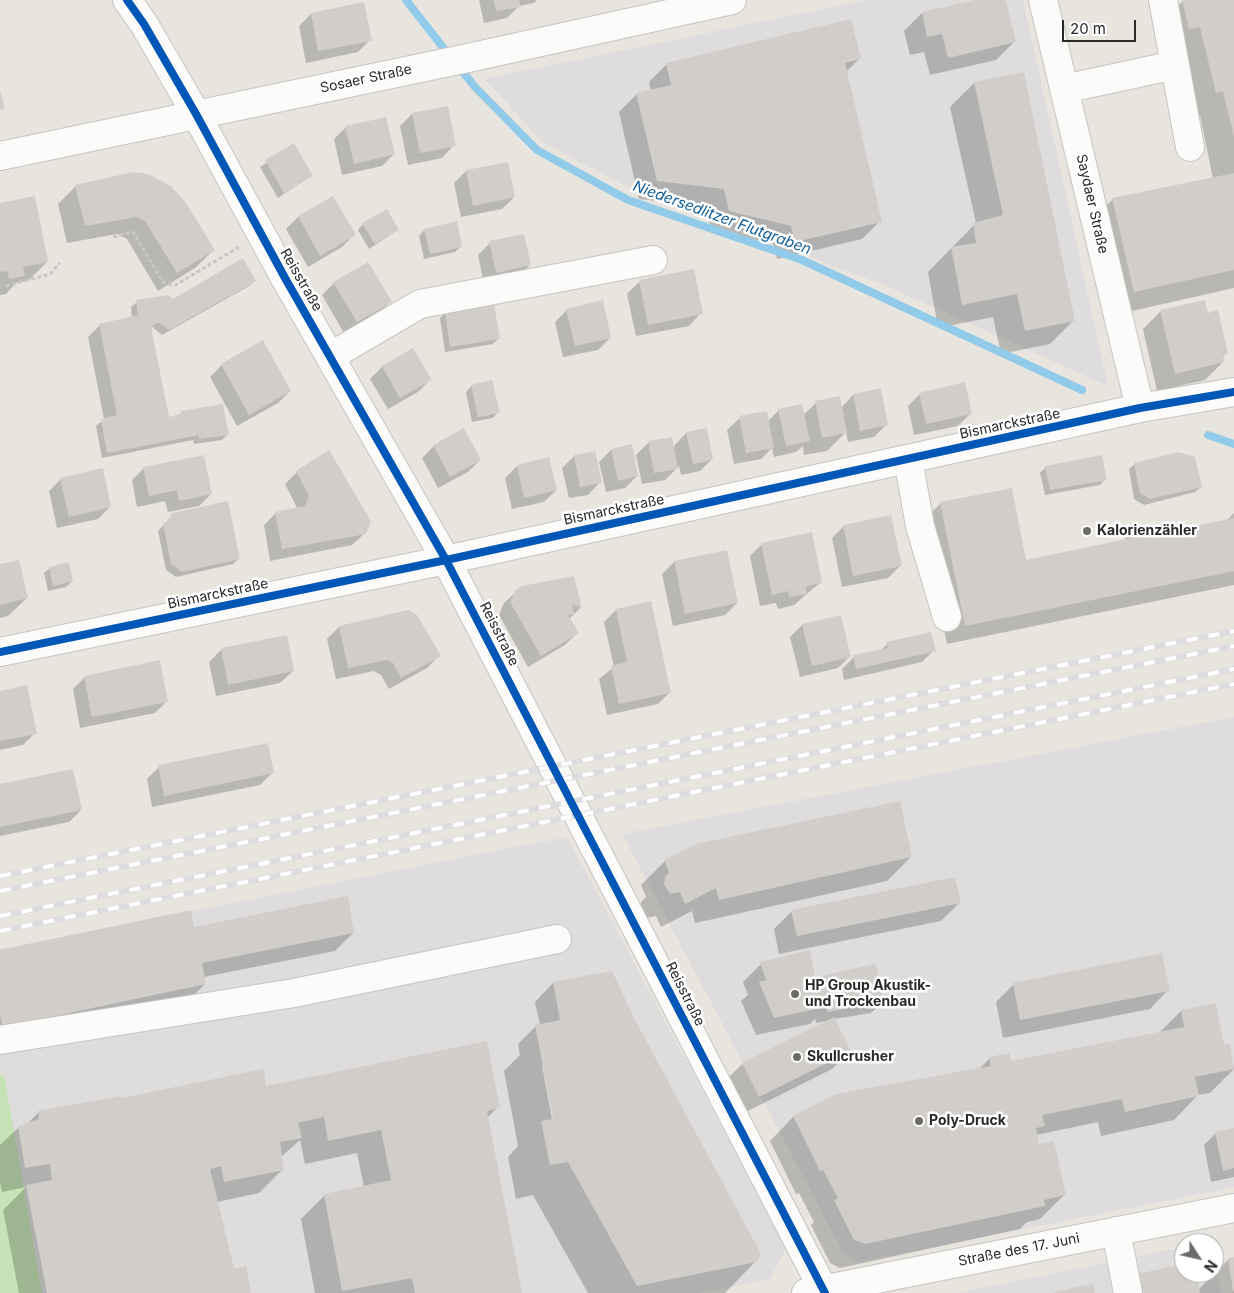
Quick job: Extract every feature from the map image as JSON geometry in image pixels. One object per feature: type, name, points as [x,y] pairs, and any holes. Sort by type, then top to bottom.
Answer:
[{"type":"street","name":"Reisstraße","points":[[127,0],[144,24],[196,114],[260,233],[446,560],[818,1292]]},
{"type":"street","name":"Sosaer Straße","points":[[0,156],[436,65],[732,0]]},
{"type":"street","name":"Saydaer Straße","points":[[1043,0],[1140,408]]},
{"type":"street","points":[[1164,0],[1190,147]]},
{"type":"street","points":[[1064,89],[1175,64]]},
{"type":"street","points":[[331,356],[420,304],[653,260]]},
{"type":"street","name":"Bismarckstraße","points":[[0,652],[446,560],[1140,408],[1234,392]]},
{"type":"street","points":[[908,459],[920,526],[946,617]]},
{"type":"street","points":[[0,1040],[294,993],[557,939]]},
{"type":"street","name":"Straße des 17. Juni","points":[[818,1292],[1234,1208]]},
{"type":"street","points":[[1116,1231],[1128,1293]]},
{"type":"path","points":[[113,237],[133,232],[163,282],[174,286],[260,233]]},
{"type":"path","points":[[6,286],[50,274],[60,263]]},
{"type":"shaded area","points":[[867,0],[1023,0],[1108,386],[889,287],[633,190],[541,141],[485,79]]},
{"type":"shaded area","points":[[1234,717],[1234,1187],[859,1262],[844,1254],[622,834]]},
{"type":"shaded area","points":[[567,837],[786,1248],[770,1279],[699,1293],[0,1293],[0,949]]},
{"type":"shaded area","points":[[1174,1249],[1174,1283],[1219,1283],[1221,1293],[957,1293]]},
{"type":"green space","points":[[4,1074],[42,1293],[0,1293],[0,1075]]},
{"type":"building","points":[[494,0],[519,0],[521,7],[496,11]]},
{"type":"building","points":[[974,0],[1006,0],[1016,42],[948,58],[942,34],[927,37],[922,12]]},
{"type":"building","points":[[1182,0],[1234,0],[1234,137],[1223,91],[1216,93],[1200,27],[1189,29]]},
{"type":"building","points":[[364,2],[372,41],[318,51],[311,13]]},
{"type":"building","points":[[851,19],[861,59],[845,63],[882,222],[795,242],[791,226],[729,211],[724,189],[657,181],[636,93],[671,85],[666,63]]},
{"type":"building","points":[[1024,72],[1075,321],[1025,331],[1017,294],[962,305],[951,247],[976,243],[973,223],[1003,215],[974,82]]},
{"type":"building","points":[[0,90],[5,109],[0,110]]},
{"type":"building","points":[[448,106],[456,146],[420,153],[412,113]]},
{"type":"building","points":[[386,117],[395,154],[354,164],[345,126]]},
{"type":"building","points":[[294,143],[313,176],[284,193],[265,160]]},
{"type":"building","points":[[508,162],[515,197],[473,206],[466,170]]},
{"type":"building","points":[[133,172],[148,174],[171,186],[186,203],[215,250],[177,273],[145,221],[136,217],[85,226],[75,185]]},
{"type":"building","points":[[1234,173],[1234,270],[1134,292],[1112,198]]},
{"type":"building","points":[[35,196],[48,262],[23,267],[25,276],[9,279],[7,271],[0,272],[0,203]]},
{"type":"building","points":[[333,196],[356,235],[320,256],[298,216]]},
{"type":"building","points":[[387,209],[399,230],[375,244],[362,223]]},
{"type":"building","points":[[457,221],[462,247],[430,254],[424,229]]},
{"type":"building","points":[[524,234],[531,265],[496,273],[489,241]]},
{"type":"building","points":[[243,258],[256,281],[169,330],[158,322],[151,327],[169,417],[181,414],[181,411],[223,404],[229,435],[199,439],[199,435],[107,453],[101,419],[117,415],[99,324],[138,315],[136,300],[169,295],[173,299]]},
{"type":"building","points":[[368,262],[392,302],[357,322],[333,282]]},
{"type":"building","points":[[694,269],[703,314],[648,325],[639,280]]},
{"type":"building","points":[[603,300],[611,338],[575,346],[566,309]]},
{"type":"building","points":[[1205,300],[1208,313],[1218,310],[1228,354],[1223,355],[1224,362],[1175,374],[1160,310]]},
{"type":"building","points":[[494,304],[500,339],[450,347],[445,311]]},
{"type":"building","points":[[263,340],[291,391],[249,415],[221,364]]},
{"type":"building","points":[[413,348],[432,380],[400,398],[382,366]]},
{"type":"building","points":[[492,380],[500,413],[478,417],[471,385]]},
{"type":"building","points":[[965,382],[972,414],[926,424],[919,393]]},
{"type":"building","points":[[881,388],[888,425],[860,431],[853,394]]},
{"type":"building","points":[[840,396],[847,433],[822,438],[815,401]]},
{"type":"building","points":[[802,404],[810,441],[786,446],[778,409]]},
{"type":"building","points":[[767,411],[774,448],[746,453],[739,416]]},
{"type":"building","points":[[464,428],[481,460],[450,477],[433,445]]},
{"type":"building","points":[[707,428],[713,460],[693,464],[686,432]]},
{"type":"building","points":[[672,437],[678,469],[654,473],[648,441]]},
{"type":"building","points":[[632,444],[638,476],[618,481],[611,449]]},
{"type":"building","points":[[329,450],[371,521],[366,534],[282,549],[275,512],[305,506],[309,496],[296,471]]},
{"type":"building","points":[[595,451],[602,483],[580,487],[574,455]]},
{"type":"building","points":[[1179,452],[1195,457],[1202,487],[1150,499],[1140,493],[1134,463]]},
{"type":"building","points":[[204,455],[212,494],[179,501],[177,490],[149,496],[143,467]]},
{"type":"building","points":[[1102,455],[1107,480],[1050,490],[1045,466]]},
{"type":"building","points":[[549,457],[557,490],[524,498],[517,465]]},
{"type":"building","points":[[103,468],[111,507],[69,517],[60,478]]},
{"type":"building","points":[[1012,488],[1026,560],[1132,538],[1131,531],[1156,526],[1158,533],[1234,518],[1234,571],[965,626],[940,502]]},
{"type":"building","points":[[228,501],[240,559],[182,572],[171,564],[163,524],[166,523],[172,513]]},
{"type":"building","points":[[891,515],[902,566],[853,576],[843,525]]},
{"type":"building","points":[[812,532],[822,583],[806,586],[807,594],[789,597],[788,591],[772,595],[761,543]]},
{"type":"building","points":[[727,550],[738,603],[685,614],[674,561]]},
{"type":"building","points":[[19,560],[28,598],[0,605],[0,564]]},
{"type":"building","points":[[69,562],[73,581],[53,586],[49,567]]},
{"type":"building","points":[[574,576],[582,608],[572,604],[574,614],[568,615],[579,633],[541,656],[510,602],[516,590],[522,586]]},
{"type":"building","points":[[651,601],[671,693],[619,704],[611,666],[627,662],[616,609]]},
{"type":"building","points":[[408,610],[417,615],[441,656],[401,678],[393,663],[387,660],[348,668],[339,626]]},
{"type":"building","points":[[841,615],[851,657],[812,666],[802,624]]},
{"type":"building","points":[[931,632],[936,651],[856,669],[853,655],[888,648],[886,642]]},
{"type":"building","points":[[287,635],[294,671],[228,685],[221,648]]},
{"type":"building","points":[[160,660],[168,702],[92,717],[84,676]]},
{"type":"building","points":[[27,685],[37,734],[0,741],[0,691]]},
{"type":"building","points":[[268,743],[274,773],[164,796],[158,765]]},
{"type":"building","points":[[73,769],[82,810],[0,827],[0,784]]},
{"type":"building","points":[[900,801],[912,857],[719,900],[716,888],[685,904],[680,892],[670,894],[664,884],[665,877],[669,872],[664,860],[696,844]]},
{"type":"building","points":[[955,877],[961,903],[797,936],[791,910]]},
{"type":"building","points":[[348,896],[354,933],[202,963],[206,984],[3,1027],[0,1016],[0,950],[191,910],[194,927]]},
{"type":"building","name":"HP Group Akustik- und Trockenbau","points":[[810,950],[815,977],[876,964],[884,1001],[828,1012],[826,1007],[774,1018],[759,982],[766,980],[760,962]]},
{"type":"building","points":[[1162,953],[1170,991],[1020,1020],[1013,983]]},
{"type":"building","points":[[612,971],[635,1020],[761,1254],[757,1262],[637,1286],[568,1162],[550,1165],[541,1121],[553,1119],[535,1025],[560,1020],[553,982]]},
{"type":"building","name":"Poly-Druck","points":[[1216,1003],[1224,1045],[1230,1044],[1234,1069],[1195,1077],[1199,1096],[1125,1112],[1122,1099],[1042,1115],[1045,1126],[1036,1128],[1039,1144],[1054,1141],[1066,1195],[1044,1200],[1045,1206],[865,1244],[854,1240],[834,1200],[838,1198],[823,1170],[820,1171],[793,1116],[836,1094],[991,1066],[989,1057],[1009,1053],[1011,1061],[1184,1027],[1181,1010]]},
{"type":"building","name":"Skullcrusher","points":[[834,1017],[851,1051],[759,1097],[742,1063]]},
{"type":"building","points":[[487,1041],[500,1108],[487,1111],[522,1293],[415,1293],[412,1278],[342,1291],[324,1194],[391,1180],[381,1130],[328,1141],[324,1117],[298,1123],[302,1138],[280,1142],[284,1170],[224,1182],[221,1166],[210,1169],[234,1269],[246,1266],[251,1293],[47,1293],[26,1185],[52,1180],[50,1164],[25,1168],[18,1126],[39,1119],[38,1111],[120,1096],[121,1098],[264,1069],[266,1086]]},
{"type":"building","points":[[1234,1128],[1234,1168],[1223,1171],[1215,1132]]},
{"type":"building","points":[[1234,1257],[1234,1291],[1233,1291],[1228,1258]]},
{"type":"building","points":[[1174,1266],[1174,1283],[1198,1283],[1200,1293],[1140,1293],[1137,1274]]},
{"type":"building","points":[[1093,1284],[1095,1293],[1054,1293],[1054,1292]]},
{"type":"waterway","name":"Niedersedlitzer Flutgraben","points":[[406,0],[449,55]]},
{"type":"waterway","name":"Niedersedlitzer Flutgraben","points":[[458,66],[475,87],[537,150],[628,200],[802,260],[1082,390]]},
{"type":"waterway","name":"Niedersedlitzer Flutgraben","points":[[1208,435],[1234,444]]},
{"type":"railway","points":[[0,876],[1234,631]]},
{"type":"railway","points":[[0,891],[1234,646]]},
{"type":"railway","points":[[0,916],[1234,669]]},
{"type":"railway","points":[[0,931],[1234,684]]},
{"type":"cycle path","points":[[127,0],[144,24],[196,114],[285,278],[446,560],[825,1293]]},
{"type":"cycle path","points":[[0,652],[446,560],[1140,408],[1234,392]]},
{"type":"place","name":"Kalorienzähler","points":[[1087,531]]},
{"type":"place","name":"HP Group Akustik- und Trockenbau","points":[[795,994]]},
{"type":"place","name":"Skullcrusher","points":[[797,1057]]},
{"type":"place","name":"Poly-Druck","points":[[919,1121]]}]
